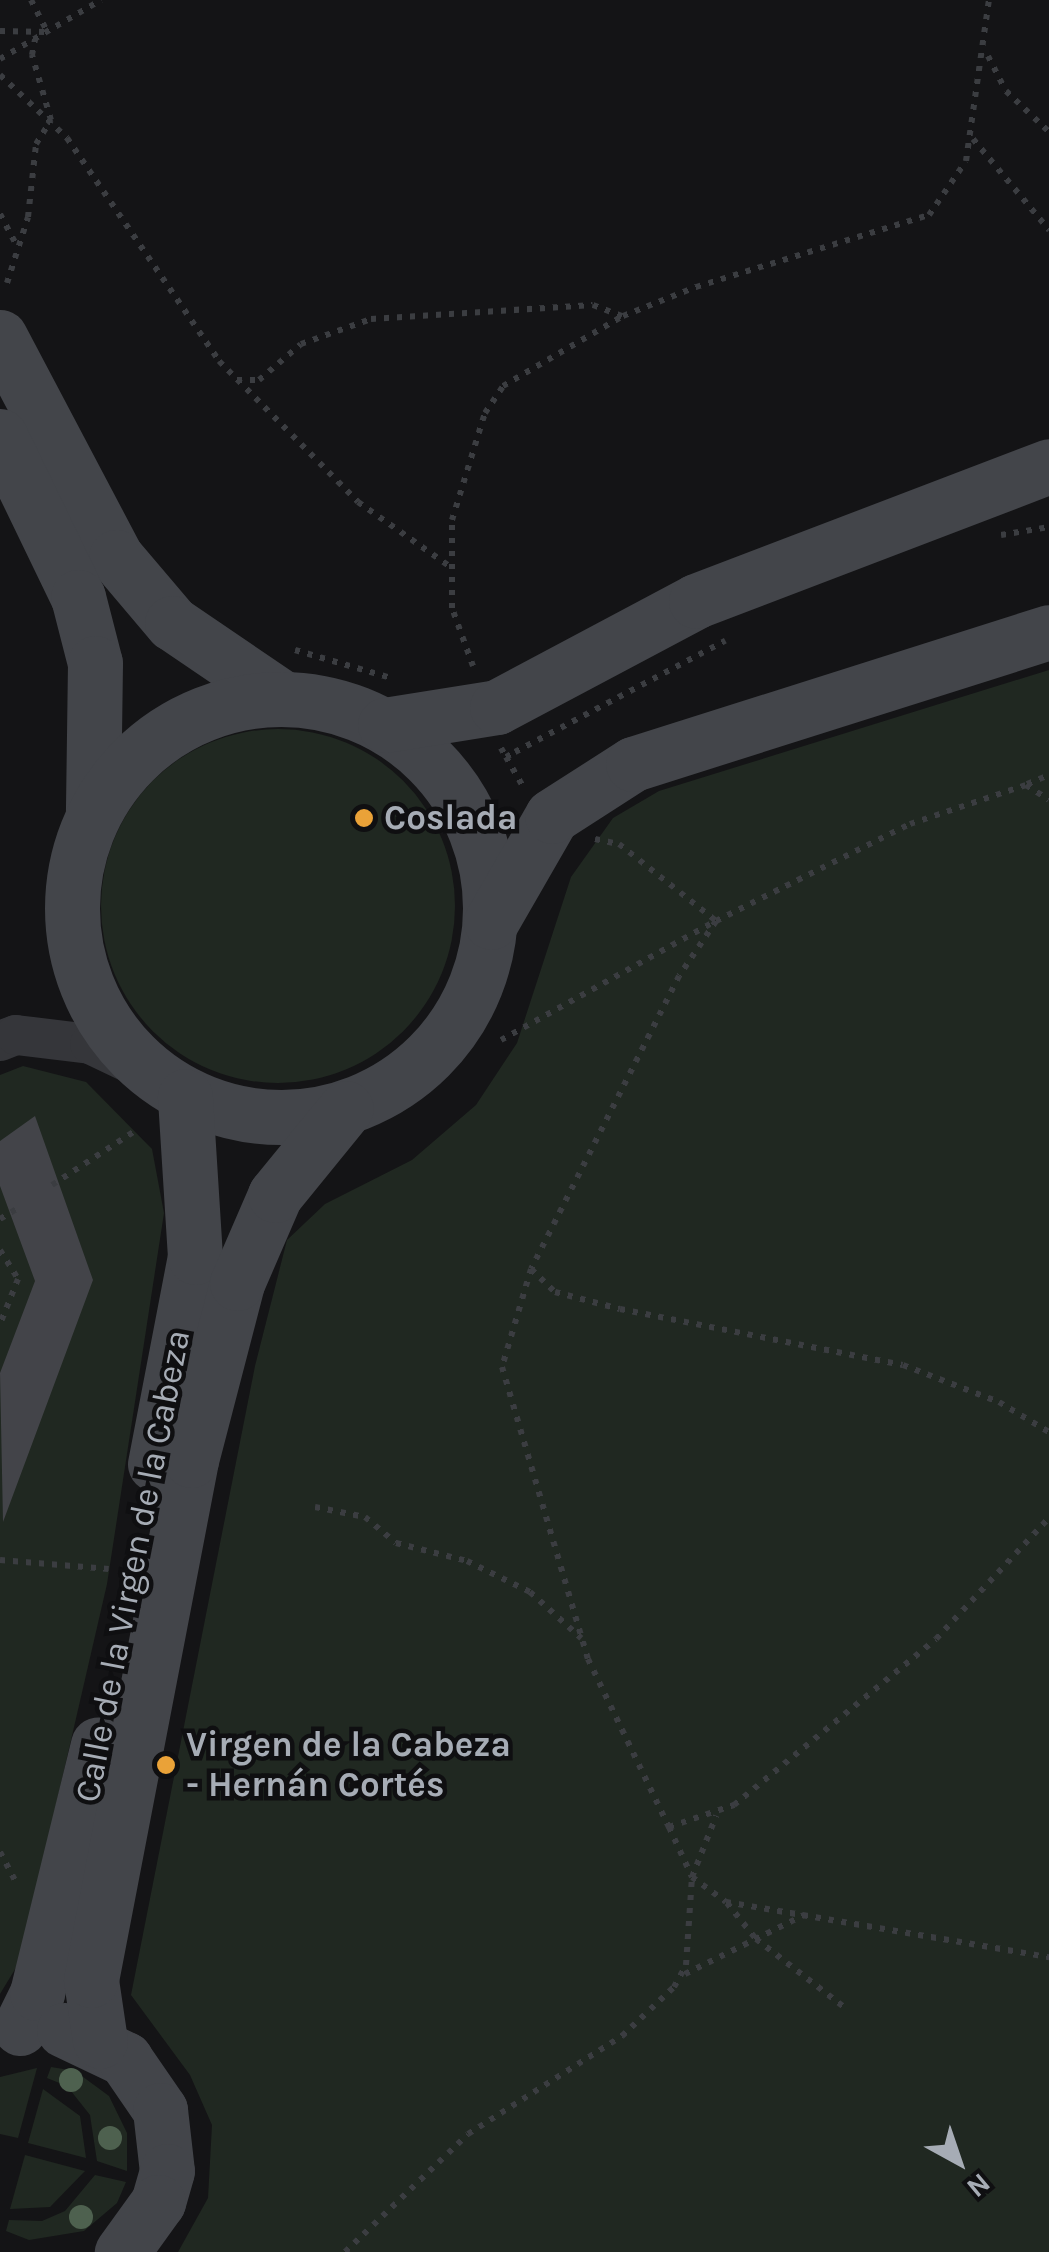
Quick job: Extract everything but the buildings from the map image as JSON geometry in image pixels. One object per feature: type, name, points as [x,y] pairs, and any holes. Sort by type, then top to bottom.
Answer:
[{"type":"main road","points":[[0,336],[116,557],[172,623],[281,698]]},
{"type":"main road","points":[[0,436],[78,598],[95,663],[92,815]]},
{"type":"main road","points":[[385,725],[497,707],[696,602],[1049,466]]},
{"type":"main road","points":[[490,922],[552,816],[633,764],[1049,632]]},
{"type":"main road","points":[[281,698],[335,704],[385,725],[432,761],[467,808],[486,864],[490,922],[477,983],[446,1038],[401,1080],[346,1108],[291,1118],[236,1114],[166,1084],[110,1031],[83,981],[70,926],[74,869],[92,815],[126,766],[170,729],[223,706],[281,698]]},
{"type":"main road","name":"Calle de la Virgen de la Cabeza","points":[[10,2032],[38,1993],[81,1828],[195,1257],[166,1084]]},
{"type":"main road","name":"Calle de la Virgen de la Cabeza","points":[[100,2041],[91,1980],[191,1460],[237,1283],[275,1195],[346,1108]]},
{"type":"main road","points":[[10,2032],[100,2041],[146,2082],[167,2140],[158,2202],[122,2252]]},
{"type":"street","points":[[0,1041],[16,1034],[90,1044],[166,1084]]},
{"type":"path","points":[[31,0],[48,32]]},
{"type":"path","points":[[0,58],[101,0]]},
{"type":"path","points":[[475,674],[452,608],[450,566],[463,477],[504,386],[624,316],[928,216],[957,182],[972,137],[986,52],[989,0]]},
{"type":"path","points":[[0,31],[48,32]]},
{"type":"path","points":[[7,283],[19,250],[36,144],[51,120],[32,55],[36,39]]},
{"type":"path","points":[[986,52],[1006,91],[1049,132]]},
{"type":"path","points":[[0,75],[51,120],[179,311],[237,380],[358,502],[450,566]]},
{"type":"path","points":[[972,137],[991,170],[1049,230]]},
{"type":"path","points":[[0,214],[19,250]]},
{"type":"path","points":[[237,380],[259,380],[301,344],[371,319],[593,305],[624,316]]},
{"type":"path","points":[[990,536],[1049,527]]},
{"type":"path","points":[[515,752],[730,638]]},
{"type":"path","points":[[501,1040],[716,922],[910,824],[1049,775]]},
{"type":"path","points":[[1026,784],[1049,800]]},
{"type":"path","points":[[580,836],[618,844],[716,922]]},
{"type":"path","points":[[716,922],[679,976],[532,1269],[502,1367],[582,1639],[692,1878],[726,1902],[756,1939],[844,2008]]},
{"type":"path","points":[[52,1185],[138,1130]]},
{"type":"path","points":[[0,1219],[18,1208]]},
{"type":"path","points":[[0,1250],[18,1279],[0,1324]]},
{"type":"path","points":[[532,1269],[555,1292],[620,1310],[904,1365],[999,1402],[1049,1432]]},
{"type":"path","points":[[315,1508],[364,1518],[396,1542],[468,1561],[530,1592],[582,1639]]},
{"type":"path","points":[[669,1827],[716,1816],[936,1639],[1049,1518]]},
{"type":"path","points":[[0,1560],[110,1570]]},
{"type":"path","points":[[683,1975],[692,1878],[716,1816]]},
{"type":"path","points":[[726,1902],[1049,1957]]},
{"type":"path","points":[[345,2252],[468,2134],[622,2036],[683,1975],[805,1915]]},
{"type":"shaded area","points":[[1049,670],[1049,2252],[178,2252],[208,2198],[212,2125],[190,2075],[131,1995],[255,1366],[287,1240],[325,1204],[412,1160],[476,1105],[517,1043],[571,877],[613,818],[659,791]]},
{"type":"shaded area","points":[[278,729],[313,732],[346,742],[403,781],[442,838],[452,871],[452,941],[442,974],[403,1031],[346,1070],[313,1080],[278,1083],[243,1080],[210,1070],[153,1031],[114,974],[104,941],[101,906],[104,871],[114,838],[153,781],[210,742],[243,732]]},
{"type":"shaded area","points":[[23,1066],[86,1082],[152,1149],[164,1213],[107,1584],[20,1961],[0,1994],[0,1075]]},
{"type":"shaded area","points":[[51,2067],[75,2071],[109,2096],[127,2133],[127,2171],[97,2161],[90,2115],[67,2086],[47,2078]]},
{"type":"shaded area","points":[[37,2068],[18,2138],[0,2134],[0,2077]]},
{"type":"shaded area","points":[[43,2089],[80,2116],[86,2158],[28,2143]]},
{"type":"shaded area","points":[[25,2155],[85,2171],[50,2207],[10,2209]]},
{"type":"shaded area","points":[[95,2175],[126,2182],[117,2203],[84,2231],[29,2240],[6,2231],[9,2220],[42,2221],[65,2211]]},
{"type":"place","name":"Coslada","points":[[364,818]]},
{"type":"place","name":"Virgen de la Cabeza - Hernán Cortés","points":[[166,1765]]}]
